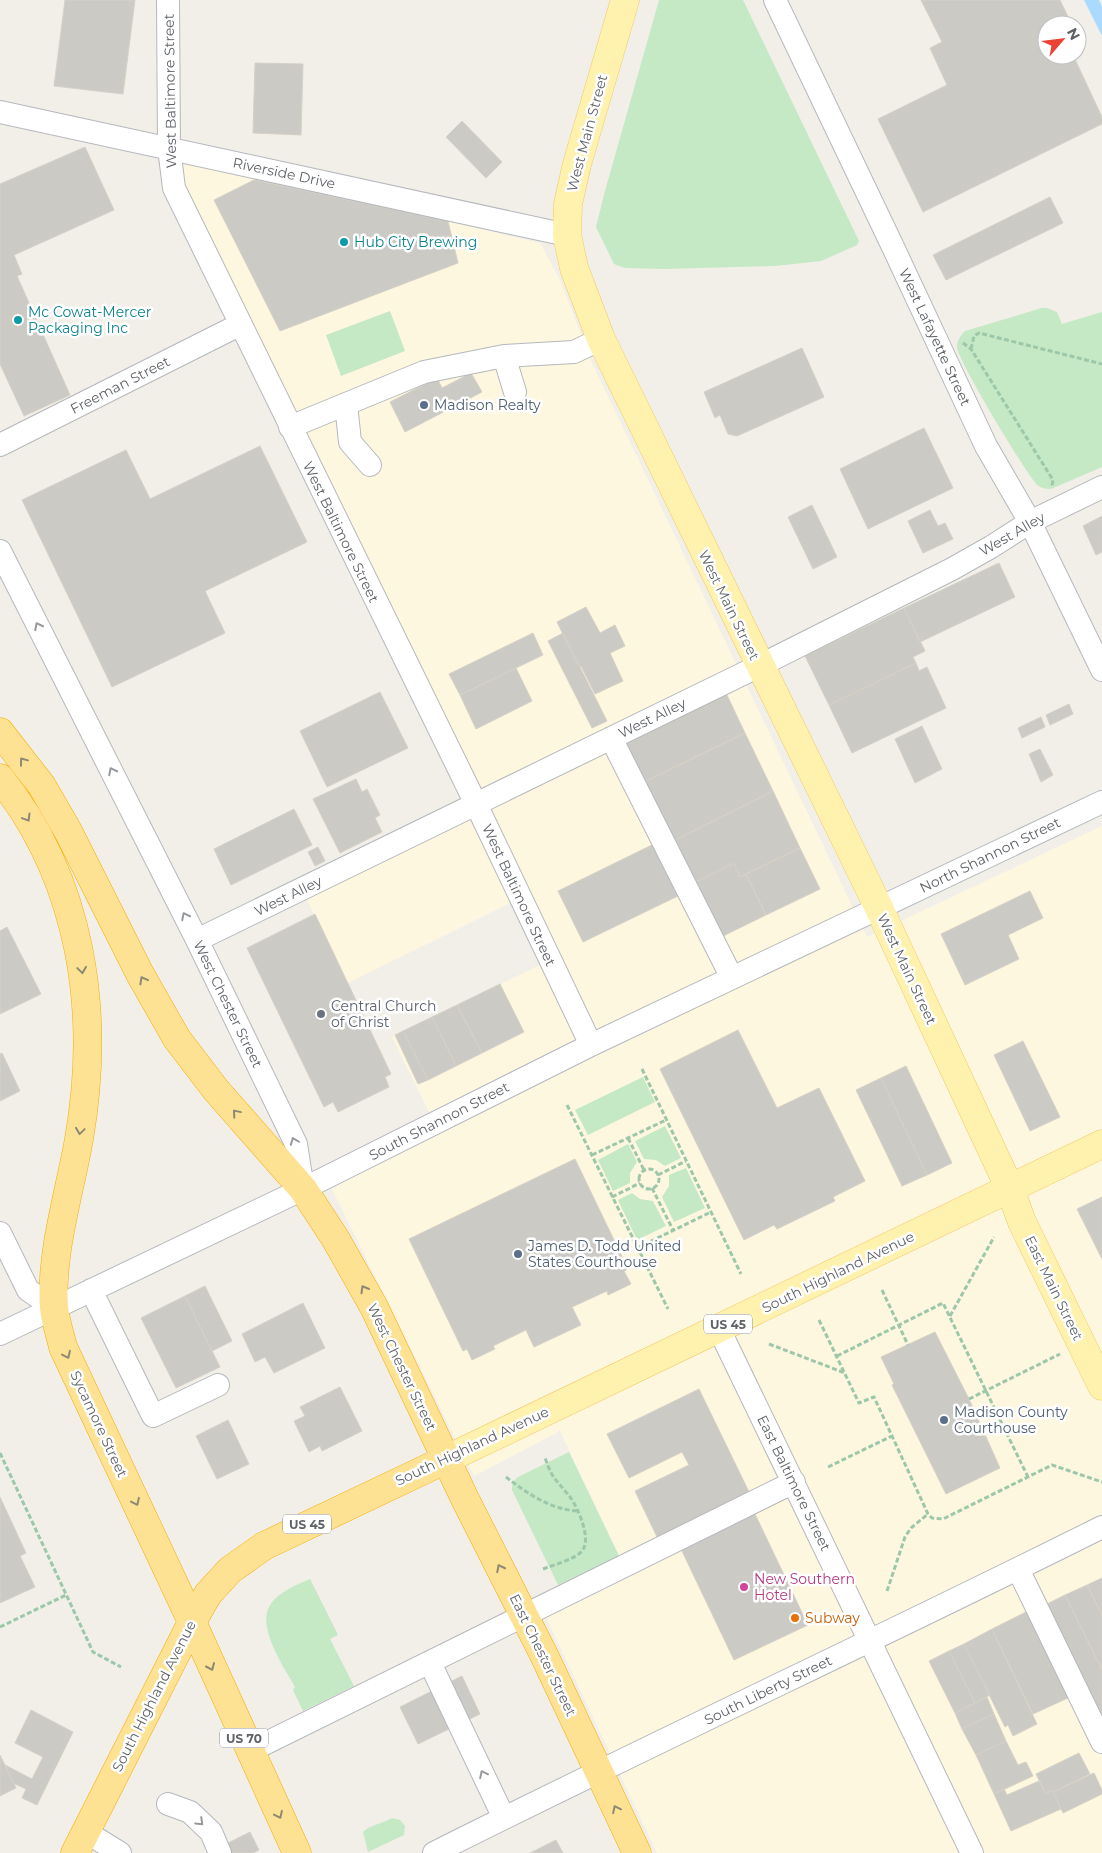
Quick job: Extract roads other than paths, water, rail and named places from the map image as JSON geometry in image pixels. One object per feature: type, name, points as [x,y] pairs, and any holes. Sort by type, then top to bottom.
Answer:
[{"type":"highway","points":[[0,732],[42,786],[68,831],[140,974],[177,1038],[222,1097],[303,1189]]},
{"type":"highway","name":"Sycamore Street","points":[[0,778],[11,792],[43,844],[65,896],[79,946],[86,998],[88,1072],[79,1138],[59,1244],[54,1281],[54,1308],[63,1347],[192,1622]]},
{"type":"highway","name":"West Chester Street","points":[[303,1189],[335,1238],[374,1307],[447,1459]]},
{"type":"highway","name":"East Chester Street","points":[[447,1459],[637,1853]]},
{"type":"highway","name":"South Highland Avenue","points":[[80,1842],[192,1622],[208,1594],[225,1576],[264,1546],[447,1459]]},
{"type":"highway","name":"US 70","points":[[192,1622],[297,1853]]},
{"type":"main road","name":"West Main Street","points":[[625,0],[577,164],[568,204],[567,235],[574,268],[601,339],[759,666],[879,908],[1010,1189]]},
{"type":"main road","name":"US 45","points":[[1010,1189],[1102,1144]]},
{"type":"main road","name":"South Highland Avenue","points":[[447,1459],[1010,1189]]},
{"type":"main road","name":"East Main Street","points":[[1010,1189],[1022,1222],[1102,1386]]},
{"type":"street","name":"West Baltimore Street","points":[[168,0],[169,148],[174,188],[476,804],[591,1045]]},
{"type":"street","name":"West Lafayette Street","points":[[775,0],[986,446],[1030,522],[1102,670]]},
{"type":"street","name":"Riverside Drive","points":[[0,112],[567,235]]},
{"type":"street","name":"Freeman Street","points":[[0,445],[240,325]]},
{"type":"street","points":[[290,427],[424,372],[504,356],[574,352],[601,339]]},
{"type":"street","points":[[504,356],[515,392]]},
{"type":"street","points":[[346,404],[350,442],[370,465]]},
{"type":"street","name":"West Alley","points":[[197,940],[759,666],[952,569],[1030,522],[1102,488]]},
{"type":"street","name":"West Chester Street","points":[[0,551],[197,940],[296,1144],[303,1189]]},
{"type":"street","points":[[611,738],[732,978]]},
{"type":"street","name":"North Shannon Street","points":[[879,908],[1102,802]]},
{"type":"street","name":"South Shannon Street","points":[[0,1334],[303,1189],[591,1045],[879,908]]},
{"type":"street","points":[[0,1233],[28,1290],[54,1308]]},
{"type":"street","points":[[92,1290],[153,1416],[218,1385]]},
{"type":"street","name":"East Baltimore Street","points":[[719,1329],[972,1853]]},
{"type":"street","points":[[250,1750],[430,1663],[794,1482]]},
{"type":"street","name":"South Liberty Street","points":[[434,1853],[598,1771],[870,1641],[1102,1527]]},
{"type":"street","points":[[1018,1569],[1102,1742]]},
{"type":"street","points":[[430,1663],[504,1818]]},
{"type":"street","points":[[168,1804],[190,1812],[211,1832],[220,1853]]},
{"type":"street","points":[[80,1842],[120,1853]]},
{"type":"water","points":[[1084,0],[1099,0],[1102,7],[1102,36]]},
{"type":"place","name":"Hub City Brewing","points":[[344,242]]},
{"type":"place","name":"Mc Cowat-Mercer Packaging Inc","points":[[18,320]]},
{"type":"place","name":"Madison Realty","points":[[424,405]]},
{"type":"place","name":"Central Church of Christ","points":[[321,1014]]},
{"type":"place","name":"James D. Todd United States Courthouse","points":[[518,1254]]},
{"type":"place","name":"Madison County Courthouse","points":[[944,1420]]},
{"type":"place","name":"New Southern Hotel","points":[[744,1587]]},
{"type":"place","name":"Subway","points":[[795,1618]]}]
